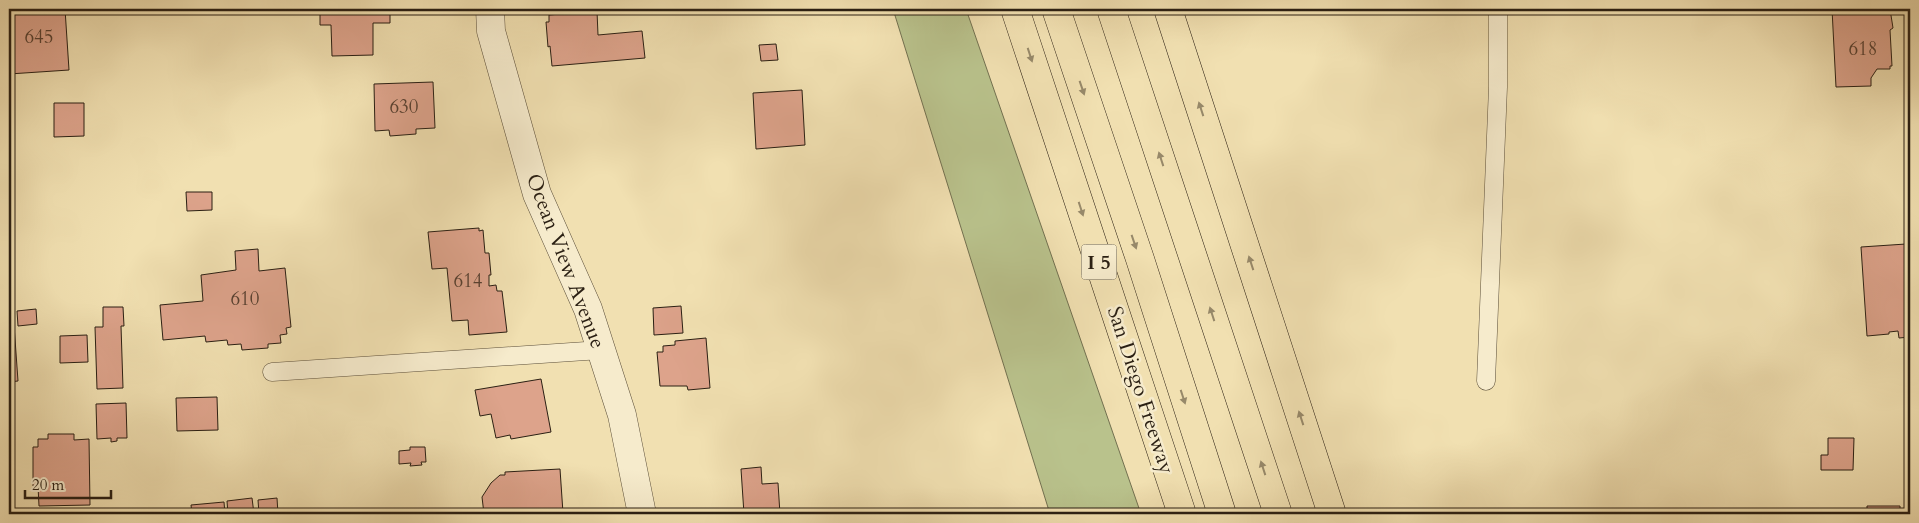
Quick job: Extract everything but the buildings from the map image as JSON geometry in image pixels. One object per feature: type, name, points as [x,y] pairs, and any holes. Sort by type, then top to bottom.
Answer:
[{"type":"highway","name":"San Diego Freeway","points":[[1015,9],[1182,514]]},
{"type":"highway","points":[[1056,9],[1140,259],[1222,514]]},
{"type":"highway","points":[[1111,9],[1278,514]]},
{"type":"highway","points":[[1168,9],[1332,514]]},
{"type":"street","name":"Ocean View Avenue","points":[[490,9],[491,31],[536,194],[588,309],[622,415],[642,514]]},
{"type":"lane","points":[[1486,380],[1498,87],[1498,9]]},
{"type":"lane","points":[[272,372],[601,350]]},
{"type":"green space","points":[[893,9],[966,9],[1141,514],[1050,514]]}]
